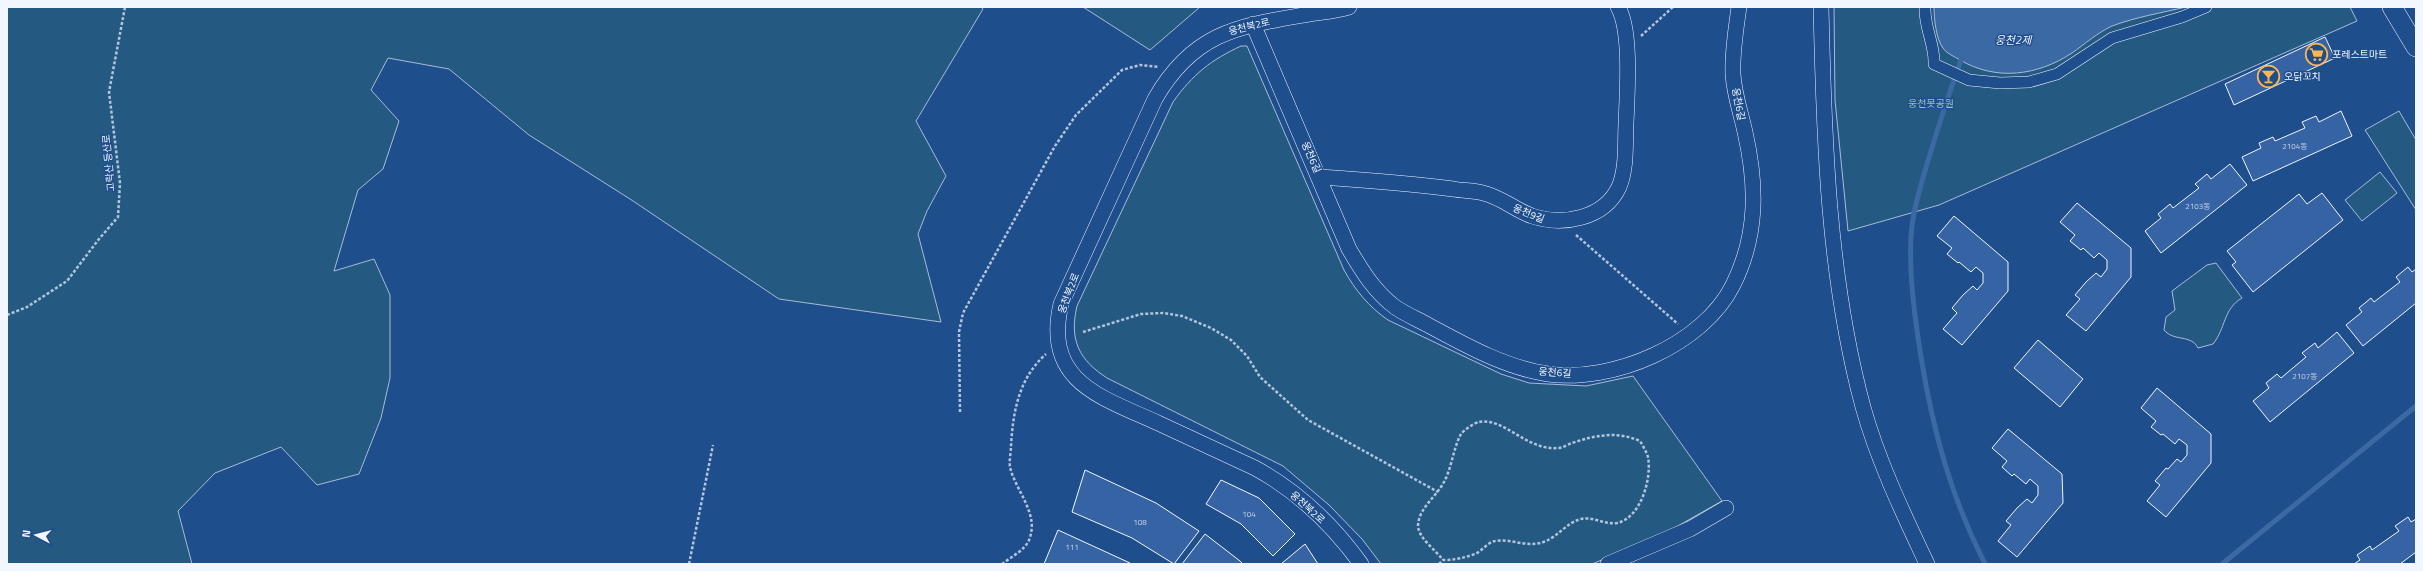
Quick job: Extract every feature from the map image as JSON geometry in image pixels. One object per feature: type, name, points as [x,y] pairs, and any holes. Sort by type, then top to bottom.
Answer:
[{"type":"street","name":"웅천북2로","points":[[1349,7],[1253,24],[1225,32],[1205,44],[1175,71],[1155,99],[1062,304],[1057,325],[1058,344],[1066,365],[1088,390],[1255,468],[1277,480],[1326,523],[1361,564]]},
{"type":"street","name":"웅천9길","points":[[1320,177],[1420,185],[1482,192],[1496,197],[1531,216],[1548,221],[1566,221],[1597,210],[1614,195],[1619,185],[1625,157],[1625,25],[1618,7]]},
{"type":"street","name":"웅천6길","points":[[1253,24],[1320,177],[1349,249],[1364,275],[1376,289],[1396,307],[1503,361],[1523,369],[1550,374],[1603,371],[1632,364],[1663,351],[1690,335],[1712,316],[1733,286],[1752,227],[1755,203],[1752,168],[1733,74],[1738,7]]},
{"type":"street","points":[[1821,7],[1823,101],[1829,184],[1839,296],[1848,348],[1864,408],[1878,450],[1927,564]]},
{"type":"street","points":[[1925,7],[1925,24],[1935,51],[1934,64],[1969,80],[2000,83],[2029,82],[2057,74],[2112,38],[2182,18],[2206,7]]},
{"type":"street","points":[[2392,7],[2416,47]]},
{"type":"street","points":[[1608,564],[1690,529],[1726,508]]},
{"type":"path","name":"고락산 등산로","points":[[7,315],[27,307],[67,281],[118,217],[120,183],[109,92],[125,7]]},
{"type":"path","points":[[1626,50],[1673,7]]},
{"type":"path","points":[[960,412],[959,332],[963,313],[1065,130],[1086,103],[1125,68],[1146,65],[1175,71]]},
{"type":"path","points":[[1566,221],[1569,229],[1690,335]]},
{"type":"path","points":[[1083,332],[1141,314],[1163,313],[1182,316],[1211,328],[1231,340],[1247,356],[1260,377],[1308,420],[1438,492]]},
{"type":"path","points":[[1002,564],[1025,546],[1030,533],[1029,512],[1010,467],[1012,434],[1020,392],[1027,376],[1035,366],[1058,344]]},
{"type":"path","points":[[1439,564],[1443,560],[1458,559],[1476,553],[1493,541],[1506,540],[1528,545],[1545,542],[1582,519],[1594,520],[1607,524],[1619,522],[1632,514],[1641,502],[1649,469],[1648,456],[1640,440],[1613,433],[1588,438],[1559,448],[1542,447],[1520,438],[1493,422],[1477,422],[1462,432],[1451,468],[1438,492],[1419,516],[1418,528],[1424,540],[1437,550],[1443,560]]},
{"type":"path","points":[[689,564],[714,445]]},
{"type":"green space","points":[[7,7],[981,7],[983,9],[916,121],[946,176],[927,211],[918,234],[941,322],[779,299],[630,199],[529,135],[449,69],[388,58],[371,90],[399,121],[383,169],[358,190],[334,271],[374,259],[390,295],[390,378],[381,418],[359,474],[317,485],[281,447],[215,473],[178,511],[192,564],[7,564]]},
{"type":"green space","points":[[1083,7],[1200,7],[1150,50]]},
{"type":"green space","name":"웅천못공원","points":[[1834,7],[2350,7],[2357,21],[1939,205],[1848,231],[1835,100]]},
{"type":"green space","points":[[1241,46],[1247,46],[1344,270],[1358,291],[1375,310],[1388,320],[1501,374],[1529,383],[1586,386],[1633,376],[1722,501],[1660,536],[1592,564],[1381,564],[1362,539],[1329,505],[1283,466],[1107,378],[1089,364],[1078,348],[1076,339],[1074,329],[1077,306],[1173,102],[1188,83],[1203,69],[1212,62]]},
{"type":"green space","points":[[2399,111],[2416,140],[2416,210],[2365,130]]},
{"type":"green space","points":[[2380,172],[2397,193],[2362,221],[2345,200]]},
{"type":"green space","points":[[2216,263],[2242,298],[2231,308],[2213,344],[2198,348],[2187,339],[2168,334],[2164,330],[2166,317],[2175,310],[2172,291],[2207,265]]},
{"type":"water","name":"웅천2제","points":[[1934,7],[2186,7],[2112,26],[2096,35],[2059,61],[2045,67],[2031,71],[2002,73],[1974,67],[1944,50],[1937,34]]},
{"type":"building","points":[[2325,37],[2335,58],[2234,105],[2225,84]]},
{"type":"building","points":[[2341,111],[2352,136],[2253,181],[2242,157],[2261,148],[2259,143],[2273,137],[2275,141],[2305,128],[2302,122],[2316,116],[2319,122]]},
{"type":"building","points":[[2230,164],[2247,185],[2161,253],[2145,231],[2161,218],[2158,214],[2170,204],[2173,208],[2199,188],[2195,184],[2207,174],[2211,179]]},
{"type":"building","points":[[2322,193],[2343,220],[2253,292],[2232,265],[2236,262],[2227,251],[2299,194],[2307,204]]},
{"type":"building","points":[[2077,203],[2131,248],[2131,277],[2086,331],[2066,315],[2080,299],[2075,295],[2086,282],[2096,273],[2101,277],[2107,269],[2107,260],[2099,253],[2094,258],[2083,248],[2081,250],[2070,241],[2075,235],[2060,222]]},
{"type":"building","points":[[1954,216],[2008,262],[2008,291],[1962,345],[1943,329],[1957,313],[1952,308],[1963,295],[1973,286],[1977,290],[1983,283],[1983,273],[1976,267],[1971,272],[1959,262],[1958,263],[1947,254],[1952,248],[1937,236]]},
{"type":"building","points":[[2408,267],[2412,272],[2416,269],[2416,303],[2363,346],[2346,325],[2362,312],[2359,308],[2371,298],[2374,302],[2400,282],[2396,277]]},
{"type":"building","points":[[2337,332],[2354,353],[2270,422],[2253,401],[2269,388],[2266,383],[2277,374],[2281,378],[2306,357],[2302,353],[2315,343],[2318,348]]},
{"type":"building","points":[[2038,340],[2083,379],[2060,407],[2014,368]]},
{"type":"building","points":[[2157,388],[2211,434],[2211,463],[2166,517],[2147,501],[2160,485],[2155,481],[2166,468],[2168,469],[2177,459],[2181,462],[2187,455],[2187,445],[2179,439],[2175,444],[2163,434],[2161,435],[2151,427],[2156,421],[2141,408]]},
{"type":"building","points":[[2008,429],[2062,474],[2063,503],[2017,557],[1998,541],[2011,525],[2006,521],[2017,508],[2027,499],[2032,503],[2038,495],[2038,486],[2030,479],[2026,484],[2014,474],[2012,476],[2002,467],[2007,461],[1992,448]]},
{"type":"building","points":[[1085,470],[1156,503],[1199,531],[1174,564],[1132,538],[1072,512]]},
{"type":"building","points":[[1221,480],[1259,498],[1295,534],[1273,556],[1241,524],[1206,504]]},
{"type":"building","points":[[2408,517],[2411,522],[2416,519],[2416,552],[2400,564],[2354,564],[2360,560],[2357,555],[2370,546],[2372,550],[2399,531],[2395,526]]},
{"type":"building","points":[[1058,530],[1130,563],[1131,564],[1044,564]]},
{"type":"building","points":[[1205,534],[1240,561],[1243,564],[1182,564]]},
{"type":"building","points":[[1305,544],[1318,564],[1281,564]]},
{"type":"waterway","points":[[1961,60],[1934,140],[1917,202],[1912,228],[1911,268],[1921,357],[1931,411],[1953,489],[1962,514],[1985,564]]},
{"type":"waterway","points":[[2222,564],[2416,406]]},
{"type":"place","name":"포레스트마트","points":[[2317,54]]},
{"type":"place","name":"오닭꼬치","points":[[2268,76]]}]
